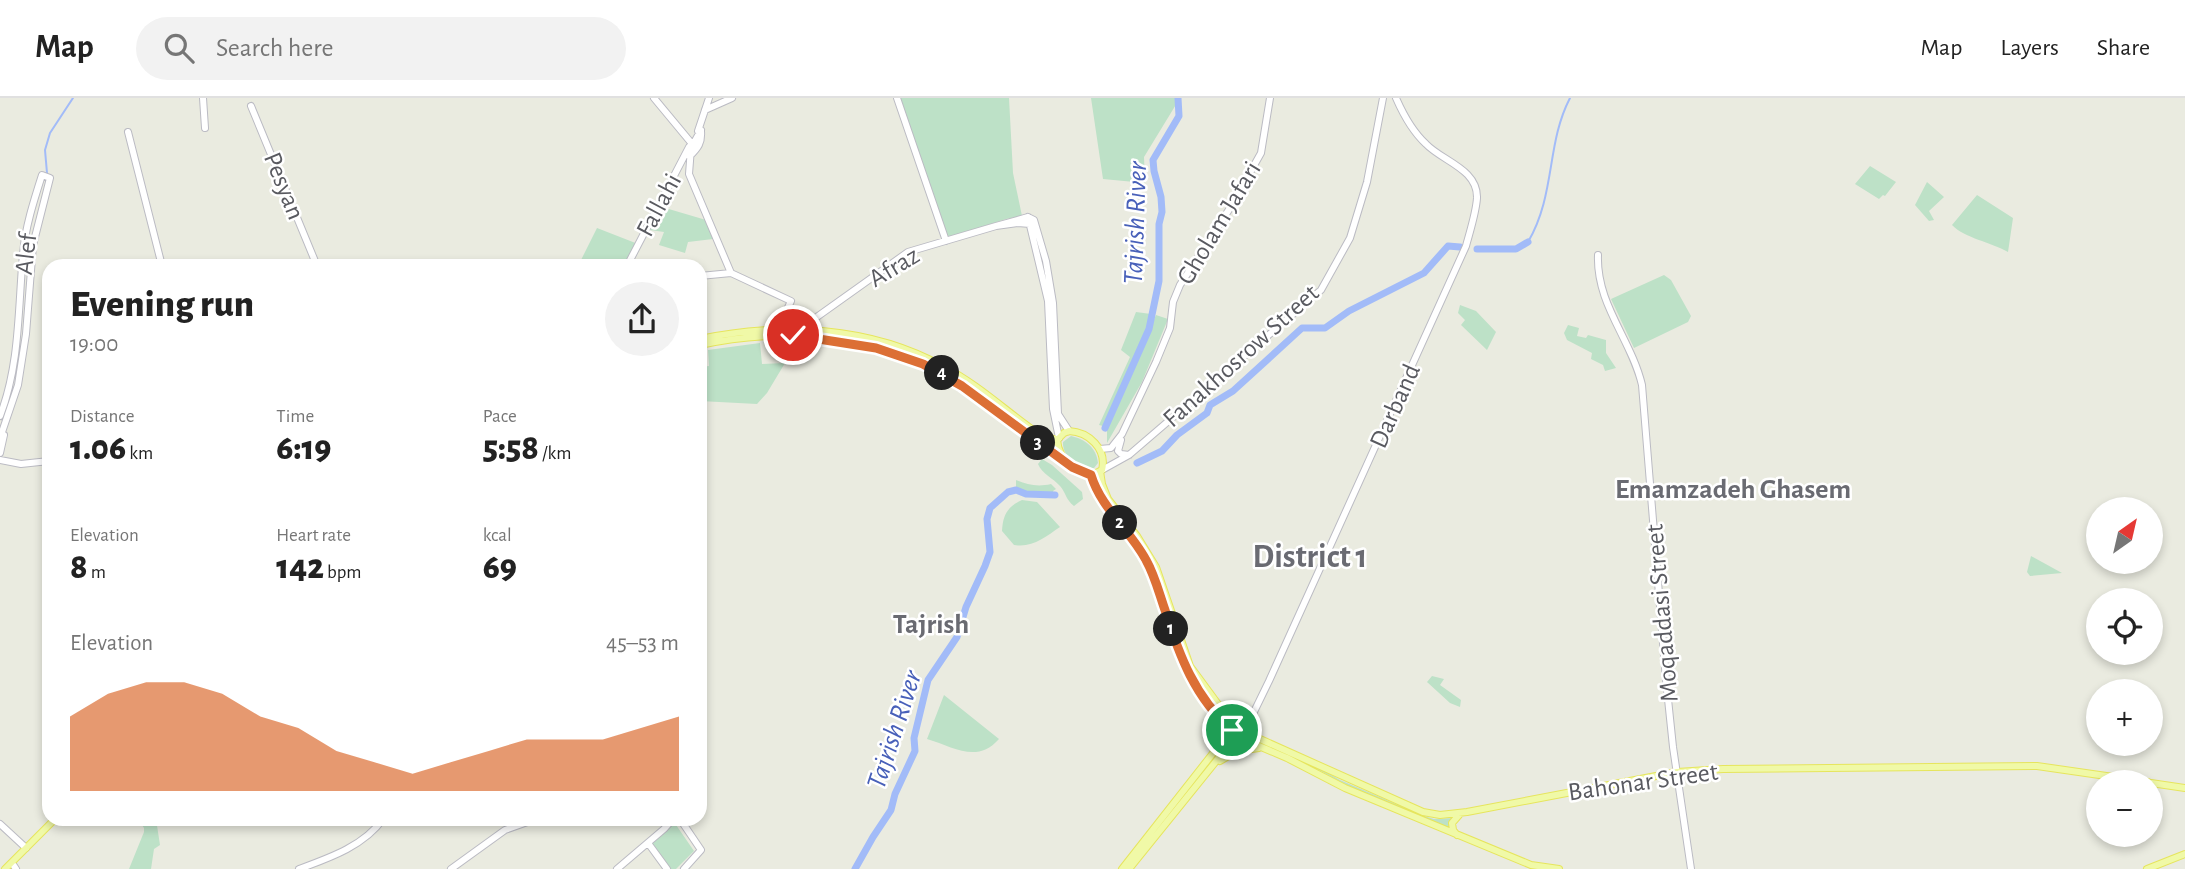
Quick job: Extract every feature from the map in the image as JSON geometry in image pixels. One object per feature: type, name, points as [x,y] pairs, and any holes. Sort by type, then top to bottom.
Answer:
[{"type":"main road","points":[[203,98],[205,128]]},
{"type":"main road","points":[[657,98],[693,142]]},
{"type":"main road","points":[[690,156],[702,139],[701,129],[709,98]]},
{"type":"main road","points":[[705,110],[732,98]]},
{"type":"main road","points":[[897,98],[946,241]]},
{"type":"main road","name":"Gholam Jafari","points":[[1122,435],[1170,328],[1173,302],[1180,285],[1230,208],[1261,153],[1270,98]]},
{"type":"main road","points":[[1383,100],[1397,100]]},
{"type":"main road","name":"Fanakhosrow Street","points":[[1101,470],[1129,455],[1321,289],[1350,238],[1367,182],[1383,100]]},
{"type":"main road","name":"Darband","points":[[1237,730],[1251,718],[1269,681],[1466,246],[1477,195],[1466,172],[1425,144],[1397,100]]},
{"type":"main road","name":"Pesyan","points":[[251,106],[314,259]]},
{"type":"main road","points":[[701,129],[693,142],[689,174],[731,273]]},
{"type":"main road","points":[[128,132],[160,259]]},
{"type":"main road","name":"Fallahi","points":[[631,259],[693,142]]},
{"type":"main road","points":[[678,169],[689,174]]},
{"type":"main road","name":"Alef","points":[[0,416],[14,364],[24,243],[42,175],[50,178],[33,245],[26,334],[18,385],[0,438]]},
{"type":"main road","points":[[1066,462],[1059,451],[1053,409],[1048,301],[1029,221],[1034,220],[1046,261],[1053,303],[1058,414],[1069,431],[1083,434],[1100,449],[1103,461],[1102,484],[1108,499],[1139,538],[1156,567],[1190,666],[1237,730]]},
{"type":"main road","name":"Afraz","points":[[803,330],[814,319],[908,252],[996,226],[1029,221]]},
{"type":"main road","name":"Moqaddasi Street","points":[[1598,255],[1604,300],[1627,344],[1642,385],[1666,680],[1676,772],[1691,869]]},
{"type":"main road","points":[[707,275],[731,273],[791,301],[778,329]]},
{"type":"main road","points":[[707,338],[778,329],[876,341],[925,357],[964,379],[1040,435],[1058,439],[1069,431]]},
{"type":"main road","points":[[707,344],[757,336],[802,335],[850,342],[906,356],[962,386],[1077,470],[1091,475],[1101,470]]},
{"type":"main road","points":[[0,453],[4,428]]},
{"type":"main road","points":[[1100,449],[1111,448],[1122,435]]},
{"type":"main road","points":[[1122,435],[1118,451],[1129,455]]},
{"type":"main road","points":[[0,463],[19,468],[42,464]]},
{"type":"main road","points":[[1091,475],[1097,492],[1146,561],[1189,676],[1220,719],[1266,749],[1345,788],[1531,865],[1559,869]]},
{"type":"main road","points":[[1209,758],[1218,735],[1212,709]]},
{"type":"main road","points":[[1122,869],[1209,758],[1237,730]]},
{"type":"main road","points":[[1129,869],[1221,756],[1237,730]]},
{"type":"main road","name":"Bahonar Street","points":[[1237,730],[1289,750],[1348,781],[1423,812],[1440,815],[1676,772],[2037,766],[2086,773]]},
{"type":"main road","points":[[1213,766],[1237,751],[1266,749]]},
{"type":"main road","points":[[1215,751],[1222,750],[1221,756]]},
{"type":"main road","name":"Bahonar Street","points":[[2163,785],[2185,788]]},
{"type":"main road","points":[[1458,836],[1452,823],[1457,816],[1467,812]]},
{"type":"main road","points":[[0,824],[26,848]]},
{"type":"main road","points":[[5,869],[50,826]]},
{"type":"main road","points":[[13,868],[51,826]]},
{"type":"main road","points":[[299,869],[360,842],[378,826]]},
{"type":"main road","points":[[451,869],[505,830],[516,826]]},
{"type":"main road","points":[[617,869],[666,826]]},
{"type":"main road","points":[[684,869],[701,850],[685,826]]},
{"type":"main road","points":[[648,843],[667,869]]},
{"type":"main road","points":[[2147,869],[2185,854]]},
{"type":"green space","points":[[899,98],[1009,98],[1013,173],[1022,216],[948,238]]},
{"type":"green space","points":[[1091,98],[1180,98],[1144,157],[1145,183],[1103,179]]},
{"type":"green space","points":[[1870,166],[1896,182],[1885,196],[1879,199],[1855,184]]},
{"type":"green space","points":[[1927,182],[1944,197],[1929,211],[1934,220],[1929,221],[1915,205]]},
{"type":"green space","points":[[1977,195],[2013,218],[2008,252],[1963,233],[1952,225]]},
{"type":"green space","points":[[662,207],[706,220],[713,239],[688,242],[685,253],[659,245],[664,232],[650,230]]},
{"type":"green space","points":[[597,228],[638,244],[630,259],[582,259]]},
{"type":"green space","points":[[1664,275],[1671,280],[1691,316],[1688,322],[1634,348],[1611,299]]},
{"type":"green space","points":[[1460,305],[1476,311],[1496,332],[1487,350],[1461,325],[1465,320],[1458,313]]},
{"type":"green space","points":[[1136,312],[1151,314],[1148,326],[1103,426],[1099,425],[1130,357],[1121,350]]},
{"type":"green space","points":[[1156,315],[1168,319],[1142,382],[1107,443],[1107,428]]},
{"type":"green space","points":[[1568,325],[1579,328],[1577,336],[1586,338],[1588,335],[1606,340],[1606,353],[1616,368],[1605,371],[1603,365],[1591,359],[1592,353],[1567,340],[1564,333]]},
{"type":"green space","points":[[760,343],[762,364],[785,363],[757,404],[707,401],[708,350]]},
{"type":"green space","points":[[1071,436],[1081,439],[1093,449],[1098,463],[1094,468],[1083,468],[1065,453],[1063,442]]},
{"type":"green space","points":[[1042,459],[1082,492],[1083,499],[1074,506],[1071,504],[1060,486],[1038,464]]},
{"type":"green space","points":[[1016,480],[1033,485],[1051,484],[1056,489],[1054,494],[1049,495],[1030,493],[1016,489]]},
{"type":"green space","points":[[1022,500],[1037,502],[1060,527],[1033,543],[1014,545],[1002,531],[1003,525],[1009,509]]},
{"type":"green space","points":[[2031,556],[2062,573],[2030,576],[2027,572]]},
{"type":"green space","points":[[1432,676],[1444,679],[1440,685],[1461,700],[1460,707],[1450,703],[1427,682]]},
{"type":"green space","points":[[944,695],[999,739],[991,747],[974,752],[927,739]]},
{"type":"green space","points":[[1250,738],[1298,756],[1340,780],[1424,816],[1434,819],[1453,818],[1451,831],[1347,785],[1290,755]]},
{"type":"green space","points":[[143,826],[157,826],[160,845],[154,849],[151,869],[129,869],[144,832]]},
{"type":"green space","points":[[670,826],[677,826],[694,851],[676,869],[670,869],[651,844]]},
{"type":"waterway","points":[[47,173],[45,150],[50,133],[73,98]]},
{"type":"waterway","name":"Tajrish River","points":[[1105,428],[1149,329],[1159,281],[1159,224],[1162,212],[1153,160],[1179,116],[1178,98]]},
{"type":"waterway","points":[[1528,242],[1543,206],[1557,133],[1570,98]]},
{"type":"waterway","points":[[1477,249],[1516,249],[1528,242]]},
{"type":"waterway","points":[[1137,463],[1162,451],[1177,435],[1207,413],[1210,405],[1233,391],[1302,328],[1325,328],[1349,311],[1424,273],[1448,246],[1460,247]]},
{"type":"waterway","name":"Tajrish River","points":[[855,869],[891,810],[895,794],[915,751],[914,738],[928,680],[957,637],[966,607],[985,566],[990,552],[987,519],[990,508],[1008,492],[1016,490],[1026,494],[1055,495]]},
{"type":"district","name":"Emamzadeh Ghasem","points":[[1733,490]]},
{"type":"district","name":"District 1","points":[[1310,557]]},
{"type":"district","name":"Tajrish","points":[[931,625]]},
{"type":"route","points":[[793,335],[850,342],[906,356],[962,386],[1045,449],[1077,470],[1091,475],[1097,492],[1133,539],[1151,569],[1189,676],[1212,709],[1232,730]]}]
